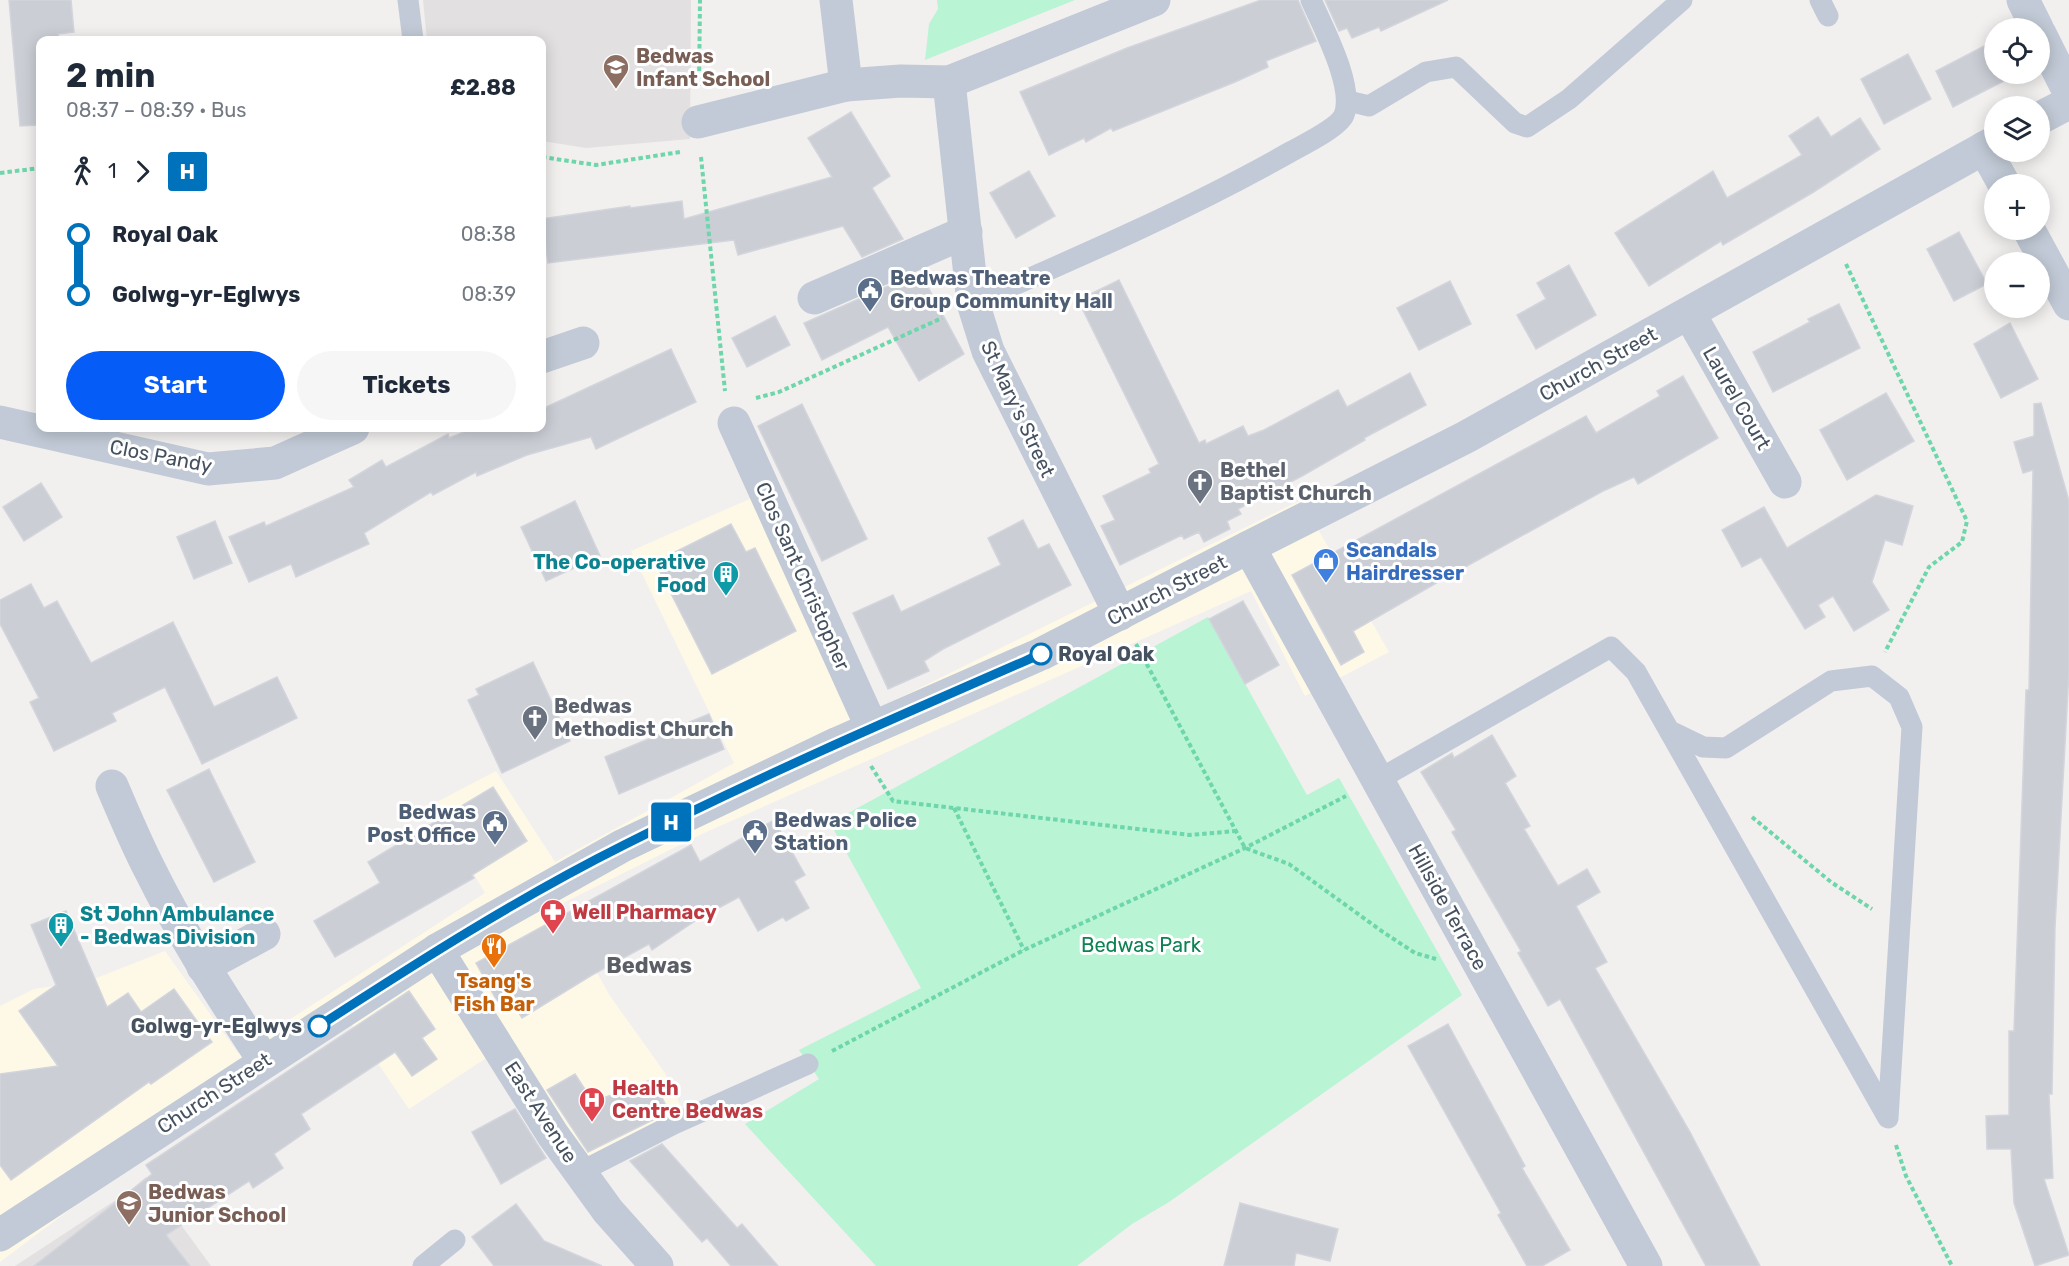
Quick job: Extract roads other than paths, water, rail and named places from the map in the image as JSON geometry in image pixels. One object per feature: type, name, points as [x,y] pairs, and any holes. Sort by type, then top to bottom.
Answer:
[{"type":"street","points":[[836,0],[846,85]]},
{"type":"street","points":[[699,135],[846,85],[901,81],[949,82],[1154,0]]},
{"type":"street","points":[[2023,0],[2032,18]]},
{"type":"street","points":[[2050,54],[2069,92]]},
{"type":"street","name":"St Mary's Street","points":[[949,82],[973,303],[988,351],[1006,391],[1120,614]]},
{"type":"street","points":[[2050,113],[2069,103]]},
{"type":"street","name":"Church Street","points":[[0,1235],[437,950],[622,846],[862,732],[1041,654],[1466,437],[1830,232],[1984,148]]},
{"type":"street","points":[[814,298],[966,232]]},
{"type":"street","points":[[2034,240],[2069,304]]},
{"type":"street","name":"Laurel Court","points":[[1689,313],[1785,482]]},
{"type":"street","points":[[546,356],[583,343]]},
{"type":"street","name":"Clos Sant Christopher","points":[[732,415],[862,732]]},
{"type":"street","name":"Clos Pandy","points":[[0,422],[36,430]]},
{"type":"street","name":"Clos Pandy","points":[[44,432],[208,469],[275,463],[344,432]]},
{"type":"street","name":"Hillside Terrace","points":[[1249,548],[1646,1266]]},
{"type":"street","points":[[112,786],[150,871],[203,967],[264,1061]]},
{"type":"street","points":[[203,967],[264,934]]},
{"type":"street","name":"East Avenue","points":[[437,950],[553,1135],[608,1211],[657,1266]]},
{"type":"lane","points":[[408,0],[412,36]]},
{"type":"lane","points":[[973,303],[1111,243],[1265,166],[1319,135],[1343,118],[1348,101],[1331,43],[1311,0]]},
{"type":"lane","points":[[1348,101],[1370,106],[1426,72],[1456,67],[1515,123],[1527,127],[1569,99],[1682,0]]},
{"type":"lane","points":[[1377,781],[1611,647],[1636,672],[1888,1118],[1912,727],[1899,697],[1872,676],[1832,681],[1726,748],[1703,747],[1670,731]]},
{"type":"lane","points":[[580,1172],[674,1124],[808,1064]]},
{"type":"lane","points":[[423,1266],[455,1240]]},
{"type":"place","name":"Bedwas Infant School","points":[[616,90]]},
{"type":"place","name":"Bedwas Theatre Group Community Hall","points":[[870,313]]},
{"type":"place","name":"Bethel Baptist Church","points":[[1200,505]]},
{"type":"place","name":"Scandals Hairdresser","points":[[1326,584]]},
{"type":"place","name":"The Co-operative Food","points":[[726,597]]},
{"type":"place","name":"Royal Oak","points":[[1041,654]]},
{"type":"place","name":"Bedwas Methodist Church","points":[[535,741]]},
{"type":"place","name":"Bedwas Post Office","points":[[495,846]]},
{"type":"place","name":"Bedwas Police Station","points":[[755,855]]},
{"type":"place","name":"Well Pharmacy","points":[[553,935]]},
{"type":"place","name":"St John Ambulance - Bedwas Division","points":[[61,948]]},
{"type":"place","name":"Tsang's Fish Bar","points":[[494,969]]},
{"type":"place","name":"Golwg-yr-Eglwys","points":[[319,1026]]},
{"type":"place","name":"Health Centre Bedwas","points":[[592,1123]]},
{"type":"place","name":"Bedwas Junior School","points":[[129,1226]]},
{"type":"district","name":"Bedwas","points":[[649,965]]},
{"type":"park label","name":"Bedwas Park","points":[[1141,945]]}]
